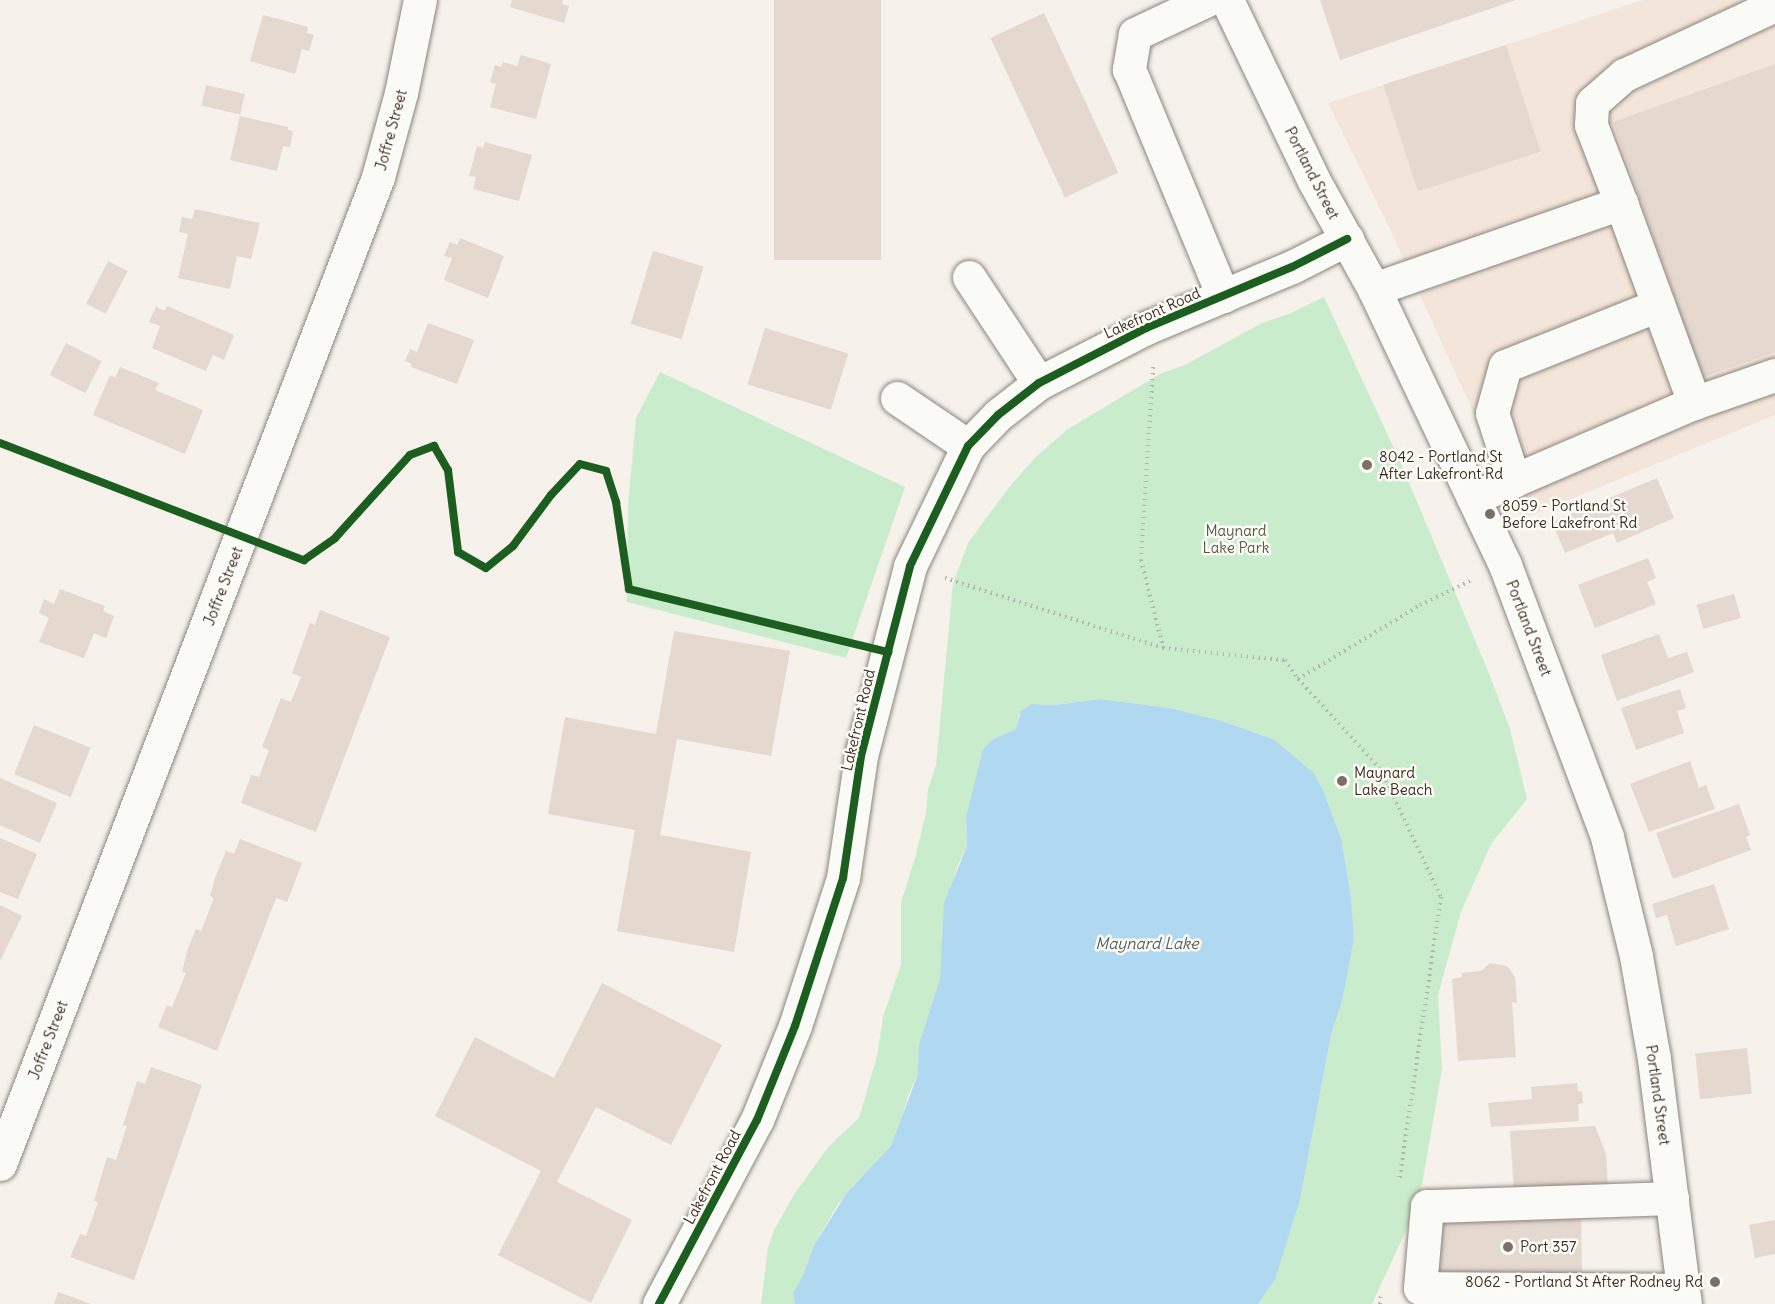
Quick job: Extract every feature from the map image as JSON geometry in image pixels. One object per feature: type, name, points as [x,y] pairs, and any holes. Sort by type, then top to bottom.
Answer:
[{"type":"street","name":"Joffre Street","points":[[0,1164],[378,177],[401,93],[420,0]]},
{"type":"street","points":[[1208,0],[1135,34],[1129,69],[1222,297]]},
{"type":"street","name":"Portland Street","points":[[1227,0],[1313,179],[1374,290],[1505,565],[1607,837],[1644,1002],[1684,1297]]},
{"type":"street","points":[[1694,403],[1591,125],[1592,103],[1624,75],[1775,5]]},
{"type":"street","points":[[1374,290],[1621,203]]},
{"type":"street","name":"Lakefront Road","points":[[659,1304],[758,1120],[795,1026],[843,878],[861,756],[910,566],[968,446],[998,415],[1039,383],[1146,328],[1292,267],[1347,239]]},
{"type":"street","points":[[969,277],[1039,383]]},
{"type":"street","points":[[1514,482],[1492,413],[1505,366],[1658,305]]},
{"type":"street","points":[[1473,498],[1694,403],[1775,375]]},
{"type":"street","points":[[897,398],[968,446]]},
{"type":"street","points":[[1672,1198],[1427,1206],[1420,1288],[1684,1297]]},
{"type":"path","points":[[1146,328],[1153,368],[1141,560],[1163,648]]},
{"type":"path","points":[[1298,679],[1420,605],[1505,565]]},
{"type":"path","points":[[910,566],[1163,648],[1285,660],[1298,679],[1381,770],[1442,897],[1399,1185]]},
{"type":"path","points":[[1380,1304],[1383,1283]]},
{"type":"shaded area","points":[[1643,0],[1775,0],[1775,415],[1522,519],[1388,225],[1328,103]]},
{"type":"green space","name":"Maynard Lake Park","points":[[1324,297],[1402,466],[1488,671],[1510,729],[1527,799],[1491,844],[1461,912],[1438,995],[1442,1069],[1419,1202],[1372,1304],[1258,1304],[1275,1280],[1300,1200],[1331,1035],[1342,1002],[1354,939],[1351,896],[1341,838],[1323,790],[1309,768],[1265,736],[1222,721],[1170,708],[1100,699],[1054,705],[1032,704],[1019,715],[1016,729],[993,739],[966,818],[967,846],[957,867],[943,920],[944,945],[940,979],[918,1074],[908,1096],[897,1135],[891,1146],[838,1204],[813,1247],[803,1276],[794,1293],[795,1304],[761,1304],[768,1248],[774,1230],[795,1193],[829,1146],[859,1118],[877,1056],[883,1017],[901,965],[901,903],[915,858],[926,813],[928,789],[936,765],[953,584],[968,543],[1010,486],[1036,457],[1068,429],[1160,374],[1185,365],[1262,323],[1289,314]]},
{"type":"green space","points":[[660,372],[905,487],[846,658],[627,602],[628,505],[636,418]]},
{"type":"water","name":"Maynard Lake","points":[[1100,699],[1170,708],[1222,721],[1273,739],[1313,772],[1323,790],[1341,838],[1351,896],[1354,939],[1342,1002],[1331,1035],[1300,1200],[1275,1280],[1258,1304],[795,1304],[793,1293],[803,1276],[813,1247],[846,1194],[891,1146],[918,1074],[919,1045],[940,979],[944,903],[967,846],[966,818],[983,749],[993,739],[1016,729],[1021,711],[1032,704],[1054,705]]},
{"type":"building","points":[[512,0],[563,0],[562,4],[569,6],[564,23],[510,7]]},
{"type":"building","points":[[774,0],[881,0],[881,260],[774,260]]},
{"type":"building","points":[[1320,0],[1516,0],[1340,60]]},
{"type":"building","points":[[1044,13],[1118,173],[1065,197],[991,38]]},
{"type":"building","points":[[263,15],[308,27],[307,33],[314,35],[309,51],[302,49],[295,74],[250,61]]},
{"type":"building","points":[[1506,45],[1541,152],[1418,191],[1383,85]]},
{"type":"building","points":[[521,55],[551,64],[536,119],[490,107],[496,84],[490,82],[495,65],[501,67],[503,62],[517,66]]},
{"type":"building","points":[[1775,64],[1775,352],[1703,377],[1613,122]]},
{"type":"building","points":[[206,85],[245,94],[240,114],[201,105]]},
{"type":"building","points":[[240,116],[288,127],[288,130],[293,131],[290,147],[283,146],[277,171],[230,160]]},
{"type":"building","points":[[485,142],[532,155],[519,201],[473,189],[476,177],[469,176],[477,146],[483,148]]},
{"type":"building","points":[[195,209],[260,223],[251,259],[237,256],[230,289],[178,278],[188,234],[179,232],[182,217],[192,219]]},
{"type":"building","points":[[460,238],[504,256],[488,298],[444,280],[452,258],[444,256],[450,242],[457,245]]},
{"type":"building","points":[[653,251],[704,266],[681,339],[631,324]]},
{"type":"building","points":[[108,261],[128,271],[106,314],[86,304]]},
{"type":"building","points":[[167,306],[234,335],[224,360],[213,355],[206,371],[152,348],[160,326],[149,322],[156,307],[165,311]]},
{"type":"building","points":[[428,323],[474,340],[457,384],[411,367],[412,364],[405,361],[410,349],[417,352]]},
{"type":"building","points":[[765,328],[848,353],[831,410],[748,384]]},
{"type":"building","points":[[66,343],[102,361],[85,393],[50,375]]},
{"type":"building","points":[[120,367],[159,383],[155,390],[203,410],[185,454],[93,415],[110,375],[115,378]]},
{"type":"building","points":[[1657,478],[1674,518],[1617,543],[1613,533],[1565,553],[1552,522]]},
{"type":"building","points":[[1648,558],[1656,578],[1647,582],[1656,604],[1595,628],[1578,585]]},
{"type":"building","points":[[60,589],[105,606],[103,611],[114,616],[106,638],[94,633],[84,658],[39,642],[49,618],[39,613],[44,599],[54,604]]},
{"type":"building","points":[[1734,594],[1741,618],[1703,629],[1697,605]]},
{"type":"building","points":[[320,610],[390,637],[316,832],[241,803],[251,775],[259,777],[269,750],[262,747],[281,698],[291,702],[301,677],[292,673],[310,623],[315,625]]},
{"type":"building","points":[[674,631],[790,651],[771,756],[677,739],[660,835],[751,852],[734,952],[617,931],[635,830],[548,814],[565,717],[656,734]]},
{"type":"building","points":[[1659,634],[1668,658],[1687,652],[1694,672],[1617,701],[1601,655]]},
{"type":"building","points":[[1680,689],[1686,708],[1677,711],[1684,733],[1636,750],[1621,708]]},
{"type":"building","points":[[34,725],[91,748],[71,797],[14,774]]},
{"type":"building","points":[[1690,761],[1699,788],[1706,785],[1715,809],[1649,832],[1630,784]]},
{"type":"building","points":[[0,778],[57,803],[40,843],[0,825]]},
{"type":"building","points":[[1739,804],[1750,835],[1746,837],[1751,850],[1673,879],[1656,833]]},
{"type":"building","points":[[0,838],[37,854],[18,899],[0,892]]},
{"type":"building","points":[[240,839],[302,863],[287,902],[276,898],[217,1051],[158,1027],[167,1005],[172,1007],[186,973],[182,972],[187,951],[196,929],[201,931],[214,898],[210,896],[226,851],[234,854]]},
{"type":"building","points":[[1714,884],[1729,929],[1676,946],[1667,915],[1656,918],[1652,904]]},
{"type":"building","points":[[0,905],[22,916],[0,961]]},
{"type":"building","points":[[1490,963],[1507,966],[1515,977],[1517,1003],[1512,1002],[1516,1057],[1458,1061],[1452,979],[1462,977],[1462,973],[1481,971]]},
{"type":"building","points":[[602,983],[722,1045],[671,1145],[596,1107],[557,1182],[632,1220],[591,1303],[498,1255],[541,1171],[435,1116],[475,1037],[554,1078]]},
{"type":"building","points":[[1747,1048],[1752,1094],[1700,1099],[1695,1053]]},
{"type":"building","points":[[151,1067],[202,1085],[134,1280],[70,1257],[80,1234],[86,1236],[98,1202],[94,1201],[107,1157],[116,1160],[127,1126],[123,1125],[137,1081],[145,1084]]},
{"type":"building","points":[[1577,1083],[1578,1091],[1582,1091],[1583,1103],[1578,1104],[1579,1121],[1491,1127],[1488,1103],[1532,1099],[1531,1087]]},
{"type":"building","points":[[1595,1126],[1606,1154],[1608,1187],[1514,1192],[1510,1131]]},
{"type":"building","name":"Port 357","points":[[1581,1213],[1582,1280],[1435,1283],[1434,1216]]},
{"type":"building","points":[[1775,1220],[1775,1254],[1755,1258],[1749,1225]]},
{"type":"building","points":[[58,1292],[91,1304],[54,1304]]},
{"type":"cycle path","points":[[659,1304],[757,1120],[795,1026],[843,878],[861,756],[910,566],[968,446],[998,415],[1039,383],[1146,328],[1292,267],[1347,239]]},
{"type":"cycle path","points":[[0,443],[304,560],[335,538],[410,455],[434,446],[448,470],[458,552],[486,568],[513,546],[551,495],[580,464],[606,471],[616,502],[629,589],[888,652]]},
{"type":"place","name":"8042 - Portland St After Lakefront Rd","points":[[1367,465]]},
{"type":"place","name":"8059 - Portland St Before Lakefront Rd","points":[[1490,514]]},
{"type":"place","name":"Maynard Lake Beach","points":[[1342,781]]},
{"type":"place","name":"Port 357","points":[[1508,1247]]},
{"type":"place","name":"8062 - Portland St After Rodney Rd","points":[[1715,1282]]}]
